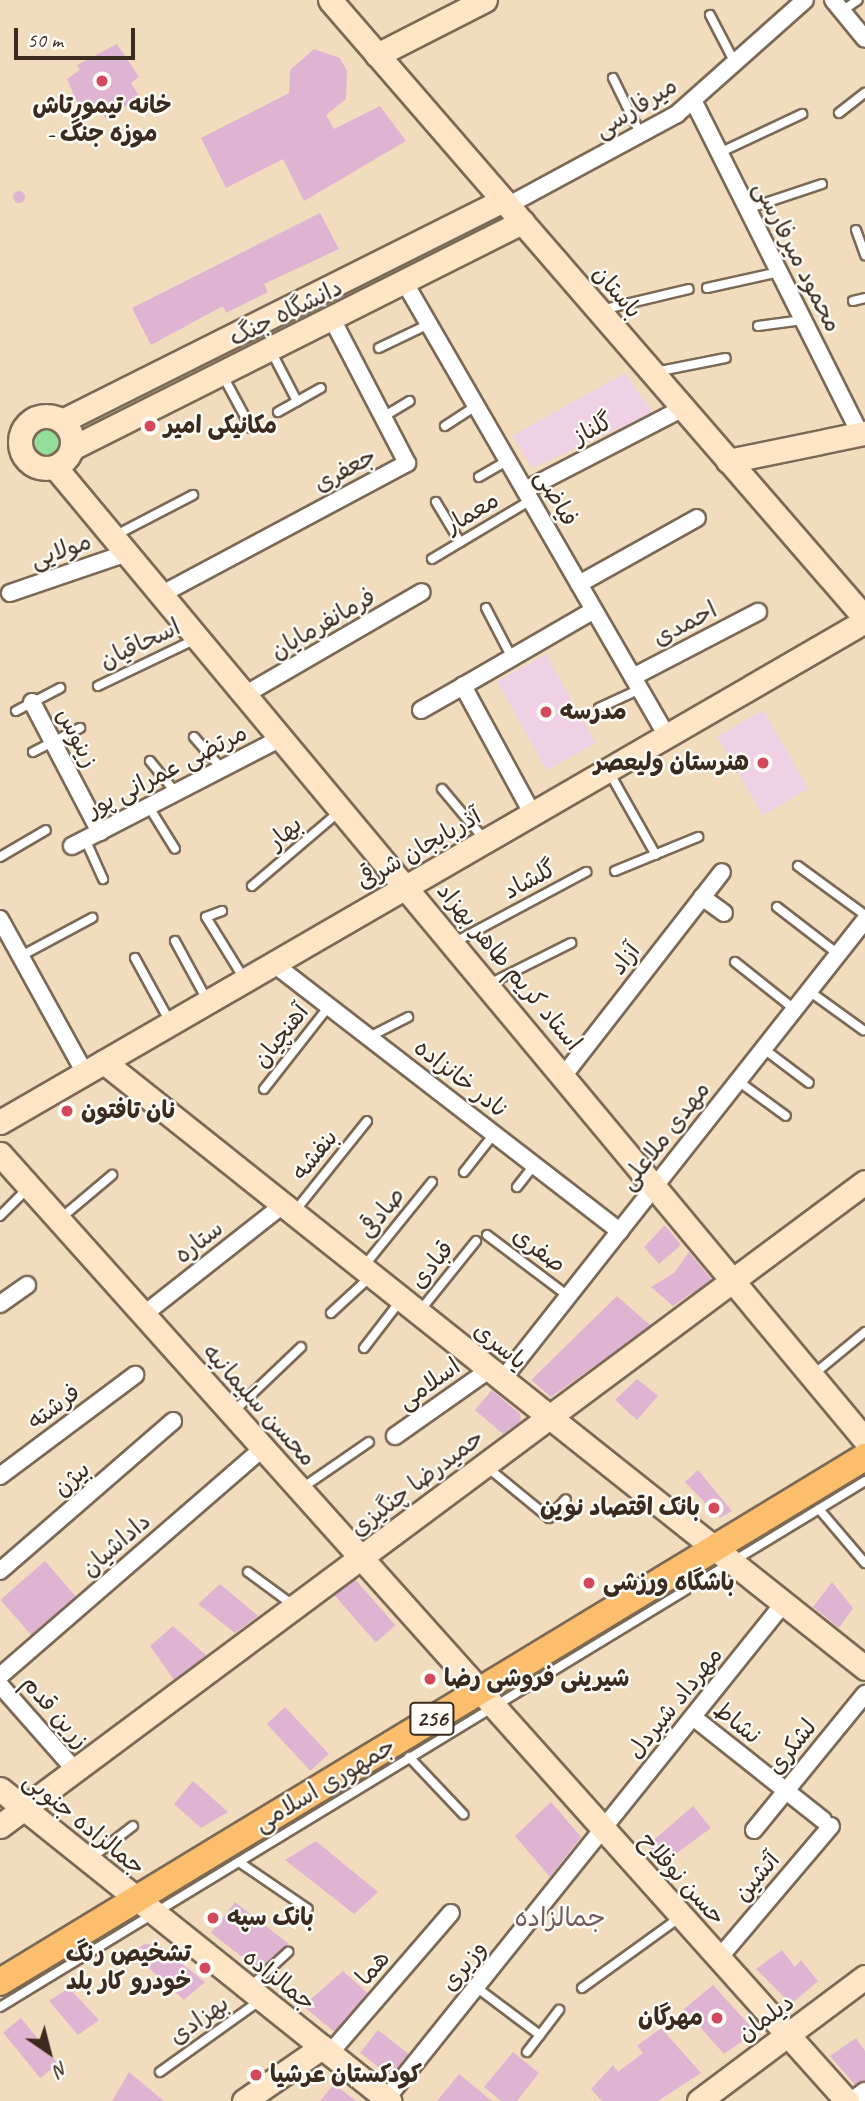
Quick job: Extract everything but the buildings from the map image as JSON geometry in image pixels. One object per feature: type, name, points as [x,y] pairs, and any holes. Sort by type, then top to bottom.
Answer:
[{"type":"main road","name":"جمهوری اسلامی","points":[[0,1982],[144,1907],[721,1556],[865,1457]]},
{"type":"street","name":"باستان","points":[[330,0],[865,619]]},
{"type":"street","points":[[377,55],[485,0]]},
{"type":"street","name":"میرفارسی","points":[[511,209],[642,135],[693,100],[805,0]]},
{"type":"street","points":[[838,6],[864,36]]},
{"type":"street","name":"محمود میرفارسی","points":[[693,100],[862,433]]},
{"type":"street","name":"دانشگاه جنگ","points":[[72,448],[405,283],[511,209]]},
{"type":"street","name":"دانشگاه جنگ","points":[[62,421],[511,209]]},
{"type":"street","name":"فیاضی","points":[[405,283],[667,736]]},
{"type":"street","name":"جعفری","points":[[162,594],[407,463],[332,319]]},
{"type":"street","name":"گلناز","points":[[528,495],[683,408]]},
{"type":"street","points":[[39,416],[62,421],[72,448],[55,467],[38,468],[10,448],[39,416]]},
{"type":"street","points":[[728,461],[862,433]]},
{"type":"street","name":"استاد کریم طاهر بهزاد","points":[[55,467],[455,942],[865,1440]]},
{"type":"street","points":[[579,584],[697,518]]},
{"type":"street","name":"مولایی","points":[[10,593],[120,545]]},
{"type":"street","name":"فرمانفرمایان","points":[[246,694],[422,592]]},
{"type":"street","points":[[421,710],[594,610]]},
{"type":"street","name":"احمدی","points":[[637,683],[758,612]]},
{"type":"street","name":"آذربایجان شرقی","points":[[0,1122],[865,619]]},
{"type":"street","points":[[463,686],[532,813]]},
{"type":"street","name":"زینوس","points":[[33,702],[100,832]]},
{"type":"street","name":"مرتضی عمرانی پور","points":[[79,843],[282,737]]},
{"type":"street","name":"آزاد","points":[[564,1075],[722,872]]},
{"type":"street","points":[[702,897],[724,913]]},
{"type":"street","points":[[0,919],[20,956],[94,1068]]},
{"type":"street","name":"مهدی ملاعلی","points":[[495,1375],[568,1296],[865,920]]},
{"type":"street","name":"نادر خانزاده","points":[[274,964],[620,1231]]},
{"type":"street","name":"یاسری","points":[[94,1068],[288,1209],[865,1668]]},
{"type":"street","name":"محسن سلیمانیه","points":[[0,1154],[485,1699]]},
{"type":"street","name":"حمیدرضا چنگیزی","points":[[0,1826],[865,1182]]},
{"type":"street","name":"ستاره","points":[[143,1315],[288,1209]]},
{"type":"street","points":[[0,1304],[27,1285]]},
{"type":"street","name":"فرشته","points":[[0,1476],[135,1375]]},
{"type":"street","name":"اسلامی","points":[[395,1436],[495,1375]]},
{"type":"street","name":"بیژن","points":[[0,1571],[173,1421]]},
{"type":"street","name":"داداشیان","points":[[0,1676],[262,1449]]},
{"type":"street","name":"مهرداد شیردل","points":[[603,1829],[783,1604]]},
{"type":"street","name":"زرین قدم","points":[[0,1685],[75,1770]]},
{"type":"street","name":"لشکری","points":[[754,1830],[865,1694]]},
{"type":"street","name":"حسن نوفلاح","points":[[485,1699],[788,2035],[841,2099]]},
{"type":"street","name":"نشاط","points":[[693,1717],[786,1790]]},
{"type":"street","name":"جمالزاده جنوبی","points":[[0,1789],[144,1907]]},
{"type":"street","name":"آتشین","points":[[719,1958],[827,1823],[786,1790]]},
{"type":"street","name":"وزیری","points":[[389,2100],[603,1829]]},
{"type":"street","name":"جمالزاده","points":[[144,1907],[389,2100]]},
{"type":"street","name":"هما","points":[[326,2050],[451,1913]]},
{"type":"street","name":"دیلمان","points":[[699,2101],[865,1977]]},
{"type":"street","points":[[244,2101],[326,2050]]},
{"type":"street","points":[[841,2099],[865,2091]]},
{"type":"lane","points":[[838,6],[858,0]]},
{"type":"lane","points":[[709,15],[735,63]]},
{"type":"lane","points":[[613,78],[642,135]]},
{"type":"lane","points":[[839,113],[865,93]]},
{"type":"lane","points":[[719,153],[802,114]]},
{"type":"lane","points":[[747,209],[822,184]]},
{"type":"lane","points":[[856,230],[865,255]]},
{"type":"lane","points":[[707,288],[779,272]]},
{"type":"lane","points":[[598,310],[689,289]]},
{"type":"lane","points":[[853,301],[865,298]]},
{"type":"lane","points":[[758,326],[803,320]]},
{"type":"lane","points":[[379,348],[429,324]]},
{"type":"lane","points":[[270,349],[298,401]]},
{"type":"lane","points":[[652,373],[726,358]]},
{"type":"lane","points":[[222,373],[251,428]]},
{"type":"lane","points":[[278,412],[321,388]]},
{"type":"lane","points":[[383,416],[410,401]]},
{"type":"lane","points":[[445,426],[477,407]]},
{"type":"lane","points":[[479,477],[508,460]]},
{"type":"lane","points":[[120,545],[193,495]]},
{"type":"lane","name":"معمار","points":[[432,559],[528,495]]},
{"type":"lane","points":[[436,502],[460,542]]},
{"type":"lane","points":[[486,608],[512,658]]},
{"type":"lane","name":"اسحاقیان","points":[[98,686],[199,638]]},
{"type":"lane","points":[[599,708],[637,683]]},
{"type":"lane","points":[[16,711],[60,688]]},
{"type":"lane","points":[[33,752],[80,728]]},
{"type":"lane","points":[[194,737],[222,769]]},
{"type":"lane","points":[[150,761],[176,793]]},
{"type":"lane","points":[[608,770],[656,855]]},
{"type":"lane","points":[[442,789],[486,841]]},
{"type":"lane","points":[[149,807],[174,849]]},
{"type":"lane","name":"بهار","points":[[252,886],[343,808]]},
{"type":"lane","points":[[0,857],[46,830]]},
{"type":"lane","points":[[615,871],[698,837]]},
{"type":"lane","points":[[79,843],[103,879]]},
{"type":"lane","points":[[799,866],[865,915]]},
{"type":"lane","name":"گلشاد","points":[[455,942],[586,872]]},
{"type":"lane","points":[[777,906],[838,954]]},
{"type":"lane","points":[[222,911],[206,917],[245,980]]},
{"type":"lane","points":[[20,956],[92,918]]},
{"type":"lane","points":[[175,941],[208,1002]]},
{"type":"lane","points":[[489,984],[570,943]]},
{"type":"lane","points":[[135,958],[171,1023]]},
{"type":"lane","points":[[735,962],[794,1009]]},
{"type":"lane","points":[[809,991],[863,1030]]},
{"type":"lane","name":"آهنچیان","points":[[264,1089],[329,1006]]},
{"type":"lane","points":[[369,1037],[408,1017]]},
{"type":"lane","points":[[764,1049],[809,1083]]},
{"type":"lane","points":[[738,1081],[786,1116]]},
{"type":"lane","name":"بنفشه","points":[[288,1209],[367,1121]]},
{"type":"lane","points":[[464,1172],[494,1134]]},
{"type":"lane","points":[[517,1186],[534,1165]]},
{"type":"lane","points":[[59,1220],[112,1175]]},
{"type":"lane","name":"صادقی","points":[[331,1313],[366,1272],[432,1182]]},
{"type":"lane","points":[[0,1216],[29,1187]]},
{"type":"lane","name":"صفری","points":[[487,1236],[568,1296]]},
{"type":"lane","name":"قبادی","points":[[364,1348],[477,1241]]},
{"type":"lane","points":[[811,1375],[865,1332]]},
{"type":"lane","points":[[231,1414],[300,1348]]},
{"type":"lane","points":[[299,1490],[369,1442]]},
{"type":"lane","points":[[485,1465],[549,1518],[566,1499]]},
{"type":"lane","points":[[721,1556],[819,1509],[865,1481]]},
{"type":"lane","points":[[819,1509],[865,1563]]},
{"type":"lane","points":[[248,1572],[295,1606]]},
{"type":"lane","points":[[0,2007],[144,1907],[239,1862],[410,1757],[485,1699]]},
{"type":"lane","points":[[410,1757],[463,1814]]},
{"type":"lane","points":[[88,1861],[133,1826]]},
{"type":"lane","points":[[239,1862],[308,1909]]},
{"type":"lane","points":[[582,1987],[681,1916]]},
{"type":"lane","name":"بهزادی","points":[[160,2072],[255,1994],[288,1952]]},
{"type":"lane","points":[[476,1987],[540,2035]]},
{"type":"lane","points":[[527,2052],[559,2010]]},
{"type":"shaded area","points":[[625,373],[653,413],[532,468],[512,436]]},
{"type":"shaded area","name":"مدرسه","points":[[546,654],[595,743],[546,770],[497,681]]},
{"type":"shaded area","name":"هنرستان ولیعصر","points":[[763,710],[809,789],[763,815],[717,736]]},
{"type":"green space","points":[[46,426],[58,431],[63,443],[58,455],[46,460],[34,455],[29,443],[34,431]]},
{"type":"place","name":"خانه تیمورتاش - موزه جنگ","points":[[102,81]]},
{"type":"place","name":"مکانیکی امیر","points":[[150,426]]},
{"type":"place","name":"مدرسه","points":[[546,712]]},
{"type":"place","name":"هنرستان ولیعصر","points":[[763,763]]},
{"type":"place","name":"نان تافتون","points":[[67,1111]]},
{"type":"place","name":"بانک اقتصاد نوین","points":[[714,1508]]},
{"type":"place","name":"باشگاه ورزشی","points":[[589,1583]]},
{"type":"place","name":"شیرینی فروشی رضا","points":[[430,1679]]},
{"type":"place","name":"بانک سپه","points":[[213,1918]]},
{"type":"place","name":"تشخیص رنگ خودرو کار بلد","points":[[205,1968]]},
{"type":"place","name":"مهرگان","points":[[717,2018]]},
{"type":"place","name":"کودکستان عرشیا","points":[[256,2075]]},
{"type":"district","name":"جمالزاده","points":[[560,1918]]}]
